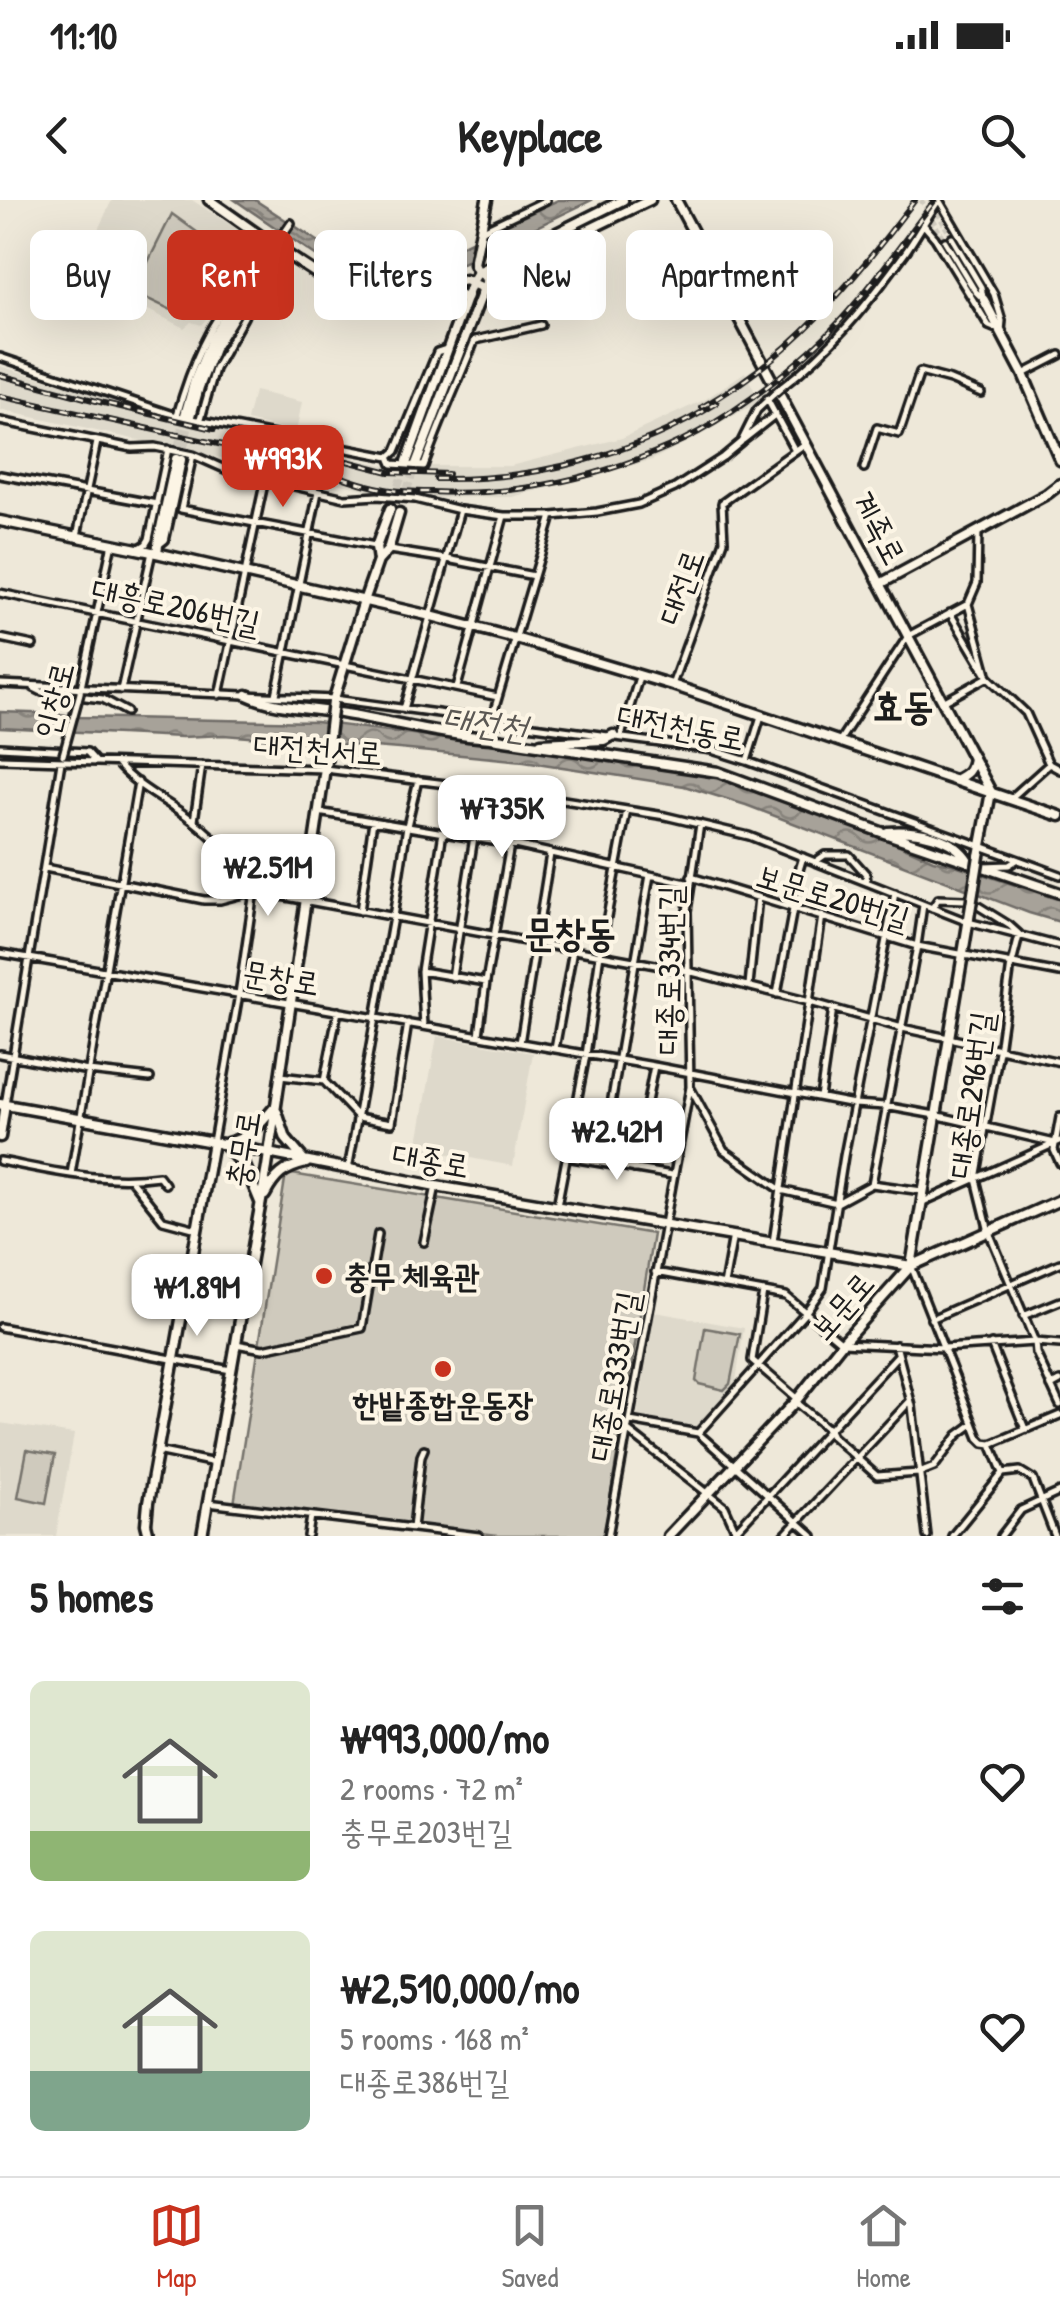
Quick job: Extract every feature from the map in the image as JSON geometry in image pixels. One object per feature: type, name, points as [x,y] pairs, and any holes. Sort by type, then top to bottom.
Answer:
[{"type":"main road","points":[[209,200],[252,230]]},
{"type":"main road","points":[[486,200],[475,260],[478,272],[487,278]]},
{"type":"main road","points":[[467,296],[478,272],[623,200]]},
{"type":"main road","points":[[589,230],[650,200]]},
{"type":"main road","name":"계족로","points":[[676,200],[991,792]]},
{"type":"main road","points":[[467,282],[483,288]]},
{"type":"main road","points":[[459,320],[412,463],[487,282]]},
{"type":"main road","points":[[984,300],[1024,374],[1060,460]]},
{"type":"main road","points":[[188,417],[215,346],[230,320]]},
{"type":"main road","points":[[156,549],[178,459]]},
{"type":"main road","points":[[880,584],[1060,484]]},
{"type":"main road","name":"충무로","points":[[202,1536],[269,1153],[334,700],[378,561],[388,550],[395,511],[376,547],[378,561]]},
{"type":"main road","points":[[0,521],[156,549],[298,587],[473,626],[672,686],[1060,816]]},
{"type":"main road","points":[[247,695],[273,704],[385,720],[446,734],[711,770],[969,862],[980,856],[1060,893]]},
{"type":"main road","points":[[516,743],[604,740],[617,736]]},
{"type":"main road","points":[[956,780],[967,774],[973,758]]},
{"type":"main road","name":"보문로","points":[[672,1535],[911,1266],[991,792]]},
{"type":"main road","points":[[884,833],[940,835],[966,855],[969,862]]},
{"type":"main road","points":[[0,1137],[3,1104]]},
{"type":"main road","name":"대종로","points":[[3,1104],[436,1186],[911,1266]]},
{"type":"main road","points":[[218,1143],[237,1140],[254,1131],[276,1106]]},
{"type":"main road","points":[[260,1204],[280,1172],[308,1163],[286,1139],[276,1106]]},
{"type":"main road","points":[[218,1143],[246,1168],[260,1204]]},
{"type":"main road","points":[[149,1536],[146,1524],[157,1451],[218,1143]]},
{"type":"main road","points":[[911,1266],[1060,1200]]},
{"type":"street","points":[[480,232],[546,200]]},
{"type":"street","points":[[741,442],[767,399],[812,364],[838,337],[907,250],[922,224],[939,200],[994,294],[1001,330],[989,326],[935,238],[922,224]]},
{"type":"street","points":[[286,230],[291,222]]},
{"type":"street","points":[[948,240],[981,287],[984,300]]},
{"type":"street","points":[[188,417],[187,379],[216,320]]},
{"type":"street","points":[[454,334],[475,340],[541,325]]},
{"type":"street","points":[[0,358],[188,417],[424,466],[475,340]]},
{"type":"street","points":[[390,460],[437,352],[449,349]]},
{"type":"street","points":[[1024,374],[1060,355]]},
{"type":"street","points":[[864,468],[877,428],[898,434],[920,372],[981,393]]},
{"type":"street","points":[[767,399],[795,450],[806,442]]},
{"type":"street","points":[[0,421],[97,442],[193,455],[227,470],[345,498],[415,499],[504,516],[552,516],[639,504],[675,488],[723,457],[776,414]]},
{"type":"street","points":[[78,536],[97,442]]},
{"type":"street","points":[[138,548],[150,539],[168,450]]},
{"type":"street","name":"대전로","points":[[672,686],[724,541],[722,504],[795,450]]},
{"type":"street","points":[[193,455],[182,509],[376,547]]},
{"type":"street","points":[[0,475],[157,504]]},
{"type":"street","points":[[219,695],[265,479]]},
{"type":"street","points":[[276,695],[318,492]]},
{"type":"street","points":[[404,709],[460,510]]},
{"type":"street","points":[[457,688],[504,516]]},
{"type":"street","points":[[491,722],[552,516]]},
{"type":"street","points":[[978,531],[977,582],[968,604],[988,676]]},
{"type":"street","name":"인창로","points":[[3,1104],[62,758],[112,543]]},
{"type":"street","points":[[121,690],[156,549]]},
{"type":"street","points":[[388,550],[534,576]]},
{"type":"street","name":"대흥로206번길","points":[[0,593],[344,664]]},
{"type":"street","points":[[839,742],[908,636],[968,604]]},
{"type":"street","points":[[950,613],[988,676],[1026,712],[1049,764],[1060,770]]},
{"type":"street","points":[[0,638],[33,645]]},
{"type":"street","points":[[344,664],[498,697]]},
{"type":"street","points":[[617,736],[639,676]]},
{"type":"street","points":[[943,702],[988,676]]},
{"type":"street","name":"대전천동로","points":[[0,684],[80,691],[334,700],[712,750],[940,835],[980,856],[1016,860],[1060,876]]},
{"type":"street","points":[[31,686],[42,692],[103,699],[126,712]]},
{"type":"street","points":[[748,761],[761,716]]},
{"type":"street","points":[[0,747],[86,752],[96,762]]},
{"type":"street","name":"대전천서로","points":[[0,758],[325,765],[627,810],[749,836],[932,908],[1060,946]]},
{"type":"street","points":[[116,762],[226,849],[254,891],[218,1143]]},
{"type":"street","points":[[1010,799],[1049,764]]},
{"type":"street","points":[[194,821],[202,765]]},
{"type":"street","points":[[348,1170],[406,826],[418,780]]},
{"type":"street","points":[[71,1174],[138,782]]},
{"type":"street","points":[[479,1035],[519,793]]},
{"type":"street","points":[[556,1206],[627,810]]},
{"type":"street","name":"보문로20번길","points":[[318,812],[510,844],[691,881],[758,897],[917,946],[1060,973]]},
{"type":"street","points":[[360,911],[373,820]]},
{"type":"street","name":"대종로334번길","points":[[664,1224],[690,1087],[688,911],[700,824]]},
{"type":"street","points":[[424,1026],[421,971],[443,832]]},
{"type":"street","points":[[452,976],[474,838]]},
{"type":"street","points":[[520,1043],[550,853]]},
{"type":"street","points":[[815,862],[826,855],[850,853],[866,874],[867,882]]},
{"type":"street","points":[[980,856],[1010,865],[1016,860]]},
{"type":"street","points":[[777,994],[790,908],[803,857]]},
{"type":"street","points":[[46,868],[204,900],[254,891],[600,954],[688,971],[902,1028],[1060,1062]]},
{"type":"street","points":[[600,1163],[650,874]]},
{"type":"street","points":[[698,1433],[806,1313],[823,1288],[895,894]]},
{"type":"street","points":[[749,986],[758,897]]},
{"type":"street","points":[[932,908],[938,899],[965,900],[1009,925],[1020,936]]},
{"type":"street","points":[[872,1184],[922,904]]},
{"type":"street","points":[[774,1242],[822,916]]},
{"type":"street","name":"대종로296번길","points":[[1020,936],[976,1179],[988,1232],[1060,1405]]},
{"type":"street","points":[[554,1049],[573,950]]},
{"type":"street","name":"문창로","points":[[0,953],[935,1115]]},
{"type":"street","points":[[421,971],[486,982]]},
{"type":"street","points":[[820,1097],[832,1008]]},
{"type":"street","points":[[324,1081],[338,1010]]},
{"type":"street","points":[[280,1076],[324,1081],[358,1117],[392,1123],[408,1023]]},
{"type":"street","points":[[0,1054],[150,1078]]},
{"type":"street","points":[[634,1168],[654,1066]]},
{"type":"street","points":[[690,1087],[724,1150],[781,1190],[837,1203],[872,1184],[922,1191]]},
{"type":"street","points":[[935,1115],[1057,1142]]},
{"type":"street","points":[[1060,1116],[1054,1150],[1060,1162]]},
{"type":"street","points":[[920,1203],[1057,1142]]},
{"type":"street","points":[[566,1157],[673,1175]]},
{"type":"street","points":[[0,1161],[100,1179],[159,1176],[165,1184]]},
{"type":"street","points":[[131,1180],[163,1220],[198,1229]]},
{"type":"street","points":[[424,1242],[436,1186]]},
{"type":"street","name":"대종로333번길","points":[[608,1536],[664,1224]]},
{"type":"street","points":[[236,1344],[263,1349],[362,1328],[378,1234]]},
{"type":"street","points":[[724,1285],[733,1235]]},
{"type":"street","points":[[931,1319],[1060,1263]]},
{"type":"street","points":[[911,1266],[979,1438],[991,1444],[1060,1415]]},
{"type":"street","points":[[655,1272],[786,1296],[842,1343],[944,1348],[1060,1344]]},
{"type":"street","points":[[188,1281],[232,1292],[234,1282]]},
{"type":"street","points":[[762,1292],[752,1360],[877,1476],[920,1474],[934,1467],[958,1435],[973,1424]]},
{"type":"street","points":[[1023,1316],[1060,1301]]},
{"type":"street","points":[[0,1327],[231,1370]]},
{"type":"street","points":[[991,1344],[1025,1430]]},
{"type":"street","points":[[896,1345],[910,1400],[926,1536]]},
{"type":"street","points":[[628,1430],[725,1508],[735,1534],[897,1356]]},
{"type":"street","points":[[1051,1386],[1060,1382]]},
{"type":"street","points":[[784,1536],[910,1400]]},
{"type":"street","points":[[630,1420],[698,1433],[813,1536]]},
{"type":"street","points":[[991,1444],[1003,1473]]},
{"type":"street","points":[[413,1528],[424,1449]]},
{"type":"street","points":[[157,1451],[215,1463]]},
{"type":"street","points":[[952,1536],[1003,1473],[1020,1471],[1033,1480],[1055,1536]]},
{"type":"street","points":[[1002,1536],[1021,1510],[1060,1492]]},
{"type":"street","points":[[208,1503],[479,1536]]},
{"type":"street","points":[[308,1536],[311,1516]]},
{"type":"shaded area","points":[[112,200],[192,200],[238,230],[167,230],[167,319],[147,309],[147,230],[98,230]]},
{"type":"shaded area","points":[[172,214],[194,230],[167,230],[167,308],[147,299],[147,264]]},
{"type":"shaded area","points":[[168,320],[205,320],[201,325],[191,322],[184,328]]},
{"type":"shaded area","points":[[0,366],[170,417],[387,466],[510,466],[622,438],[706,399],[745,372],[760,402],[652,460],[512,497],[428,498],[368,490],[0,410]]},
{"type":"shaded area","points":[[254,391],[302,402],[296,432],[247,421]]},
{"type":"shaded area","points":[[437,1036],[533,1053],[513,1166],[417,1148]]},
{"type":"shaded area","name":"한밭종합운동장","points":[[286,1173],[653,1234],[604,1536],[498,1536],[234,1504]]},
{"type":"shaded area","points":[[655,1312],[744,1328],[736,1381],[697,1428],[637,1416]]},
{"type":"shaded area","points":[[705,1328],[740,1334],[730,1384],[724,1390],[696,1381]]},
{"type":"shaded area","points":[[0,1423],[74,1434],[56,1536],[0,1536]]},
{"type":"shaded area","points":[[27,1450],[55,1455],[46,1503],[18,1497]]},
{"type":"water","points":[[235,200],[255,200],[314,239],[314,254],[294,240],[294,230],[279,230]]},
{"type":"water","points":[[558,200],[592,200],[530,230],[494,230]]},
{"type":"water","points":[[487,234],[487,251],[467,261],[467,243]]},
{"type":"water","name":"대전천","points":[[0,712],[316,722],[716,775],[857,826],[933,860],[1060,900],[1060,922],[746,805],[684,786],[524,761],[399,749],[224,735],[182,737],[0,728]]},
{"type":"tunnel","points":[[921,200],[945,241]]},
{"type":"tunnel","points":[[930,200],[952,238]]},
{"type":"tunnel","points":[[176,459],[185,415]]},
{"type":"tunnel","points":[[181,460],[191,416]]},
{"type":"tunnel","points":[[390,509],[407,461]]},
{"type":"tunnel","points":[[399,513],[416,464]]},
{"type":"railway","points":[[702,407],[735,387],[793,341],[844,288],[915,200]]},
{"type":"railway","points":[[0,396],[305,463],[391,490],[463,493],[560,482],[623,464],[683,440],[768,386],[846,314],[935,200]]},
{"type":"railway","points":[[0,375],[214,429]]},
{"type":"railway","points":[[436,479],[509,475],[582,461],[652,437],[717,403]]},
{"type":"railway","points":[[301,449],[389,472],[448,474]]},
{"type":"place","name":"충무 체육관","points":[[324,1276]]},
{"type":"place","name":"한밭종합운동장","points":[[443,1369]]},
{"type":"district","name":"효동","points":[[903,706]]},
{"type":"district","name":"문창동","points":[[570,933]]}]
